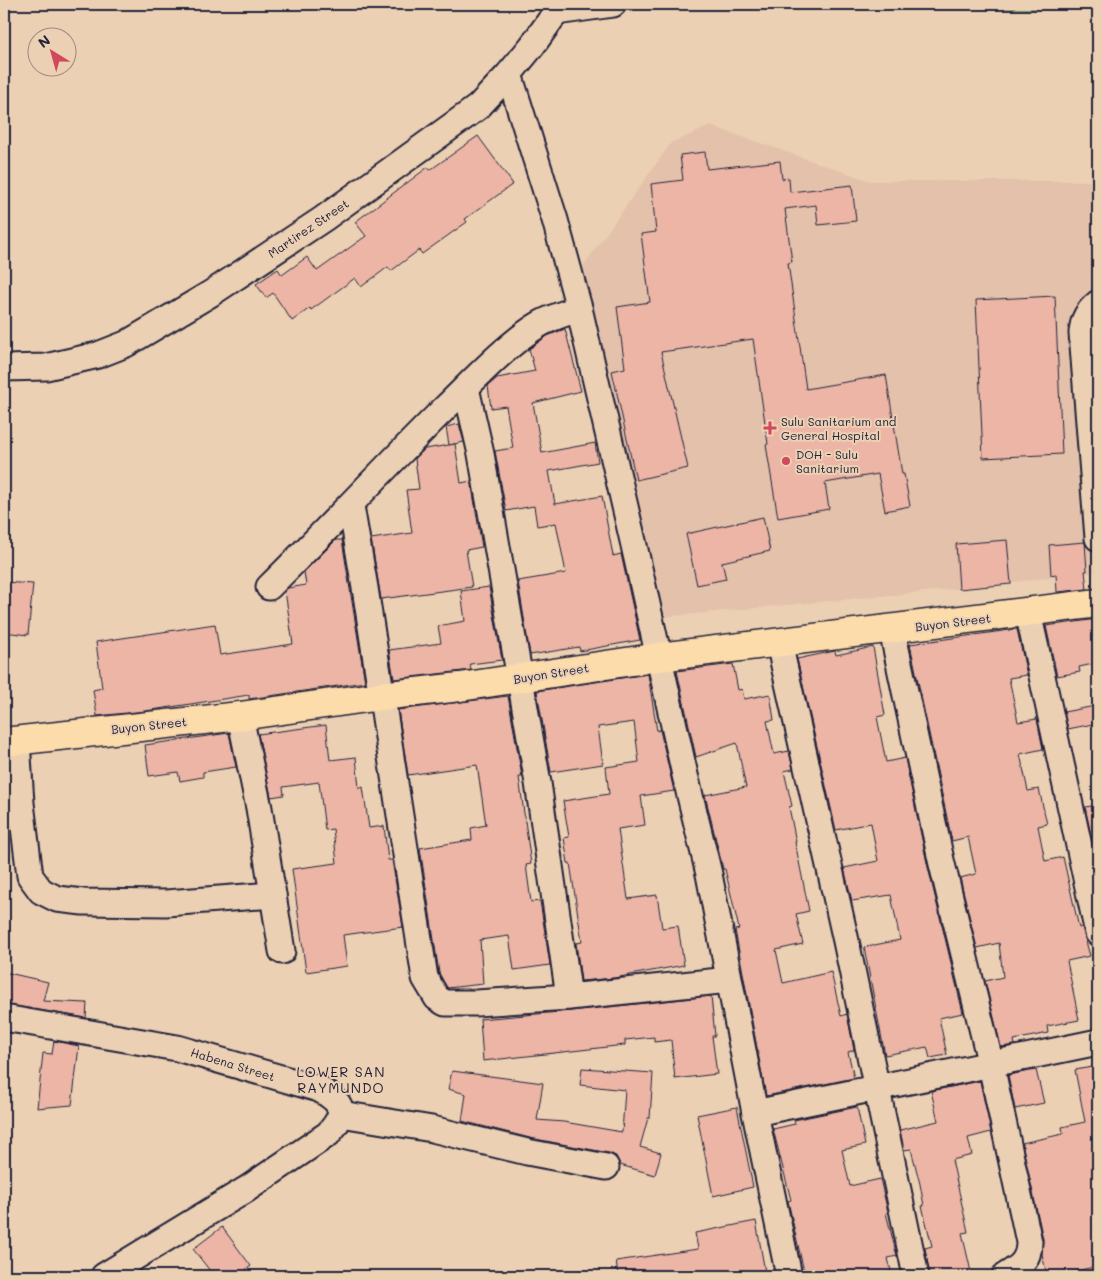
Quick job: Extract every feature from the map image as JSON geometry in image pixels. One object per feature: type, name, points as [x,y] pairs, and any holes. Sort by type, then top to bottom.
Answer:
[{"type":"main road","name":"Buyon Street","points":[[10,741],[240,716],[460,687],[659,657],[892,630],[1098,603]]},
{"type":"street","points":[[559,8],[613,4]]},
{"type":"street","name":"Martirez Street","points":[[4,368],[46,367],[98,355],[126,344],[210,294],[323,218],[478,107],[509,74],[559,8]]},
{"type":"street","points":[[509,74],[555,220],[579,308],[709,874],[755,1113],[789,1276]]},
{"type":"street","points":[[1098,303],[1090,310],[1083,321],[1082,333],[1098,538]]},
{"type":"street","points":[[270,587],[351,506],[402,451],[514,344],[541,323],[579,308]]},
{"type":"street","points":[[466,388],[481,454],[538,784],[569,997]]},
{"type":"street","points":[[351,506],[425,978],[436,998],[445,1002],[476,1003],[569,997],[729,980]]},
{"type":"street","points":[[1028,612],[1098,933]]},
{"type":"street","points":[[892,630],[941,860],[991,1065],[1029,1242],[1029,1252],[1025,1261],[1017,1269],[1005,1276]]},
{"type":"street","points":[[778,642],[846,941],[916,1276]]},
{"type":"street","points":[[240,716],[259,808],[282,951]]},
{"type":"street","points":[[10,741],[21,803],[30,876],[41,891],[57,899],[83,902],[166,902],[273,895]]},
{"type":"street","name":"Habena Street","points":[[4,1018],[178,1048],[218,1059],[319,1089],[334,1099],[339,1105],[341,1114]]},
{"type":"street","points":[[755,1113],[1098,1042]]},
{"type":"street","points":[[104,1276],[247,1189],[309,1147],[328,1134],[337,1124],[341,1114],[432,1128],[527,1152],[606,1167]]},
{"type":"shaded area","name":"Sulu Sanitarium and General Hospital","points":[[711,126],[870,181],[1098,181],[1098,572],[955,589],[662,617],[583,266],[671,143]]},
{"type":"green space","points":[[836,4],[1098,4],[1098,9],[836,7]]},
{"type":"building","points":[[478,136],[513,184],[465,219],[467,222],[422,254],[419,250],[391,271],[388,267],[361,287],[355,278],[311,310],[310,308],[292,321],[273,293],[266,298],[256,284],[278,269],[282,275],[307,257],[317,271],[366,236],[355,222],[428,167],[430,170]]},
{"type":"building","points":[[705,152],[707,169],[780,161],[782,179],[789,178],[790,192],[852,185],[856,221],[818,225],[816,205],[785,209],[792,262],[788,263],[806,389],[886,375],[902,474],[904,474],[910,506],[885,511],[878,474],[825,483],[829,509],[778,518],[766,445],[768,444],[753,339],[661,352],[688,468],[636,480],[612,371],[625,368],[617,307],[650,302],[641,234],[656,232],[651,184],[683,180],[680,155]]},
{"type":"building","points":[[1055,296],[1062,454],[983,458],[976,300]]},
{"type":"building","points":[[565,329],[581,391],[533,403],[542,453],[595,443],[598,462],[549,471],[555,504],[602,496],[613,556],[621,554],[640,640],[580,651],[579,647],[530,655],[518,581],[566,573],[556,523],[537,526],[534,506],[506,511],[495,451],[513,448],[506,406],[491,408],[488,386],[497,378],[535,371],[529,349],[547,336]]},
{"type":"building","points":[[459,424],[464,442],[449,445],[446,427]]},
{"type":"building","points":[[455,444],[461,483],[471,481],[482,547],[466,550],[472,587],[381,599],[371,539],[412,533],[406,490],[419,489],[415,459],[425,449]]},
{"type":"building","points":[[763,517],[770,551],[722,562],[726,579],[697,585],[686,534]]},
{"type":"building","points":[[336,540],[342,540],[365,682],[249,699],[249,695],[145,711],[97,716],[93,690],[102,688],[96,642],[215,624],[220,655],[293,644],[285,591],[288,588],[306,585],[304,572]]},
{"type":"building","points":[[1007,540],[1011,584],[959,589],[956,544]]},
{"type":"building","points":[[1085,542],[1087,589],[1057,592],[1056,574],[1051,575],[1049,545]]},
{"type":"building","points":[[4,582],[33,584],[28,635],[4,632]]},
{"type":"building","points":[[489,587],[502,660],[470,664],[471,670],[394,679],[389,650],[441,643],[438,626],[465,621],[461,591]]},
{"type":"building","points":[[1098,619],[1098,663],[1079,667],[1080,672],[1057,676],[1046,626]]},
{"type":"building","points":[[1017,629],[1027,675],[1009,678],[1018,722],[1037,719],[1043,749],[1020,754],[1028,791],[1039,789],[1047,824],[1038,826],[1045,861],[1063,857],[1079,928],[1082,927],[1090,956],[1067,961],[1079,1020],[1047,1026],[1048,1033],[1014,1040],[1015,1045],[1001,1047],[985,981],[1003,977],[999,943],[977,948],[960,878],[976,874],[968,837],[952,841],[910,644]]},
{"type":"building","points":[[873,647],[885,715],[877,717],[886,762],[905,758],[927,863],[963,1013],[939,1018],[947,1055],[930,1058],[927,1047],[885,1055],[864,947],[900,940],[891,895],[852,901],[844,868],[878,861],[871,823],[836,830],[797,659],[835,651],[836,655]]},
{"type":"building","points":[[733,664],[738,690],[742,689],[744,699],[770,694],[774,720],[767,721],[774,754],[789,751],[793,769],[784,771],[792,806],[789,807],[809,911],[796,914],[803,944],[776,950],[783,983],[831,972],[841,1016],[847,1014],[854,1050],[848,1052],[854,1078],[766,1096],[735,930],[739,929],[705,795],[746,787],[737,743],[696,757],[677,671]]},
{"type":"building","points":[[648,674],[657,731],[660,730],[674,791],[641,796],[645,825],[618,829],[628,899],[657,895],[662,928],[678,926],[684,965],[614,978],[581,981],[576,943],[582,942],[570,863],[568,863],[564,838],[569,837],[563,801],[609,794],[606,767],[639,762],[634,722],[598,727],[603,764],[551,772],[537,691]]},
{"type":"building","points":[[508,696],[522,777],[519,777],[531,864],[526,865],[531,902],[540,901],[550,965],[514,970],[509,936],[480,940],[483,984],[447,988],[439,973],[420,848],[472,840],[471,828],[486,825],[477,765],[408,775],[398,710]]},
{"type":"building","points":[[1095,706],[1098,723],[1068,729],[1064,712]]},
{"type":"building","points":[[326,725],[330,760],[356,757],[359,788],[363,787],[369,828],[384,826],[388,860],[392,860],[403,927],[343,935],[347,966],[306,972],[292,869],[337,863],[333,829],[325,830],[319,782],[283,787],[284,795],[271,797],[258,734]]},
{"type":"building","points":[[229,733],[236,767],[203,772],[203,777],[180,781],[178,772],[149,776],[145,745]]},
{"type":"building","points":[[1098,805],[1098,867],[1085,807]]},
{"type":"building","points":[[4,972],[48,982],[43,1001],[87,1003],[86,1018],[4,1004]]},
{"type":"building","points":[[711,996],[715,1036],[712,1036],[717,1074],[675,1079],[671,1040],[654,1042],[654,1037],[625,1040],[625,1045],[483,1061],[480,1019]]},
{"type":"building","points":[[54,1041],[79,1046],[72,1105],[37,1108],[43,1053],[52,1054]]},
{"type":"building","points":[[1098,1066],[1098,1266],[1055,1276],[1047,1276],[1042,1254],[1043,1239],[1022,1143],[1063,1134],[1062,1127],[1085,1122],[1075,1070]]},
{"type":"building","points":[[582,1068],[653,1073],[650,1118],[648,1118],[640,1147],[661,1153],[655,1175],[620,1165],[616,1156],[609,1153],[530,1138],[462,1121],[466,1094],[448,1089],[452,1071],[543,1083],[537,1120],[564,1122],[622,1132],[625,1090],[580,1085]]},
{"type":"building","points":[[1036,1070],[1044,1103],[1015,1109],[1008,1075]]},
{"type":"building","points":[[980,1081],[991,1132],[968,1138],[972,1155],[952,1160],[968,1232],[962,1233],[972,1276],[930,1276],[925,1248],[932,1246],[922,1206],[924,1206],[920,1184],[911,1149],[904,1150],[900,1130],[938,1121],[931,1091]]},
{"type":"building","points":[[737,1107],[753,1187],[713,1196],[697,1115]]},
{"type":"building","points":[[857,1107],[865,1145],[842,1150],[850,1186],[880,1179],[897,1256],[888,1258],[892,1276],[805,1276],[788,1201],[791,1200],[773,1129],[795,1124],[794,1120]]},
{"type":"building","points":[[756,1221],[765,1272],[744,1276],[618,1276],[616,1261],[698,1249],[695,1233]]},
{"type":"building","points":[[222,1227],[251,1266],[237,1276],[214,1276],[193,1249]]},
{"type":"place","name":"Sulu Sanitarium and General Hospital","points":[[770,428]]},
{"type":"place","name":"DOH - Sulu Sanitarium","points":[[786,461]]},
{"type":"district","name":"LOWER SAN RAYMUNDO","points":[[341,1080]]}]
